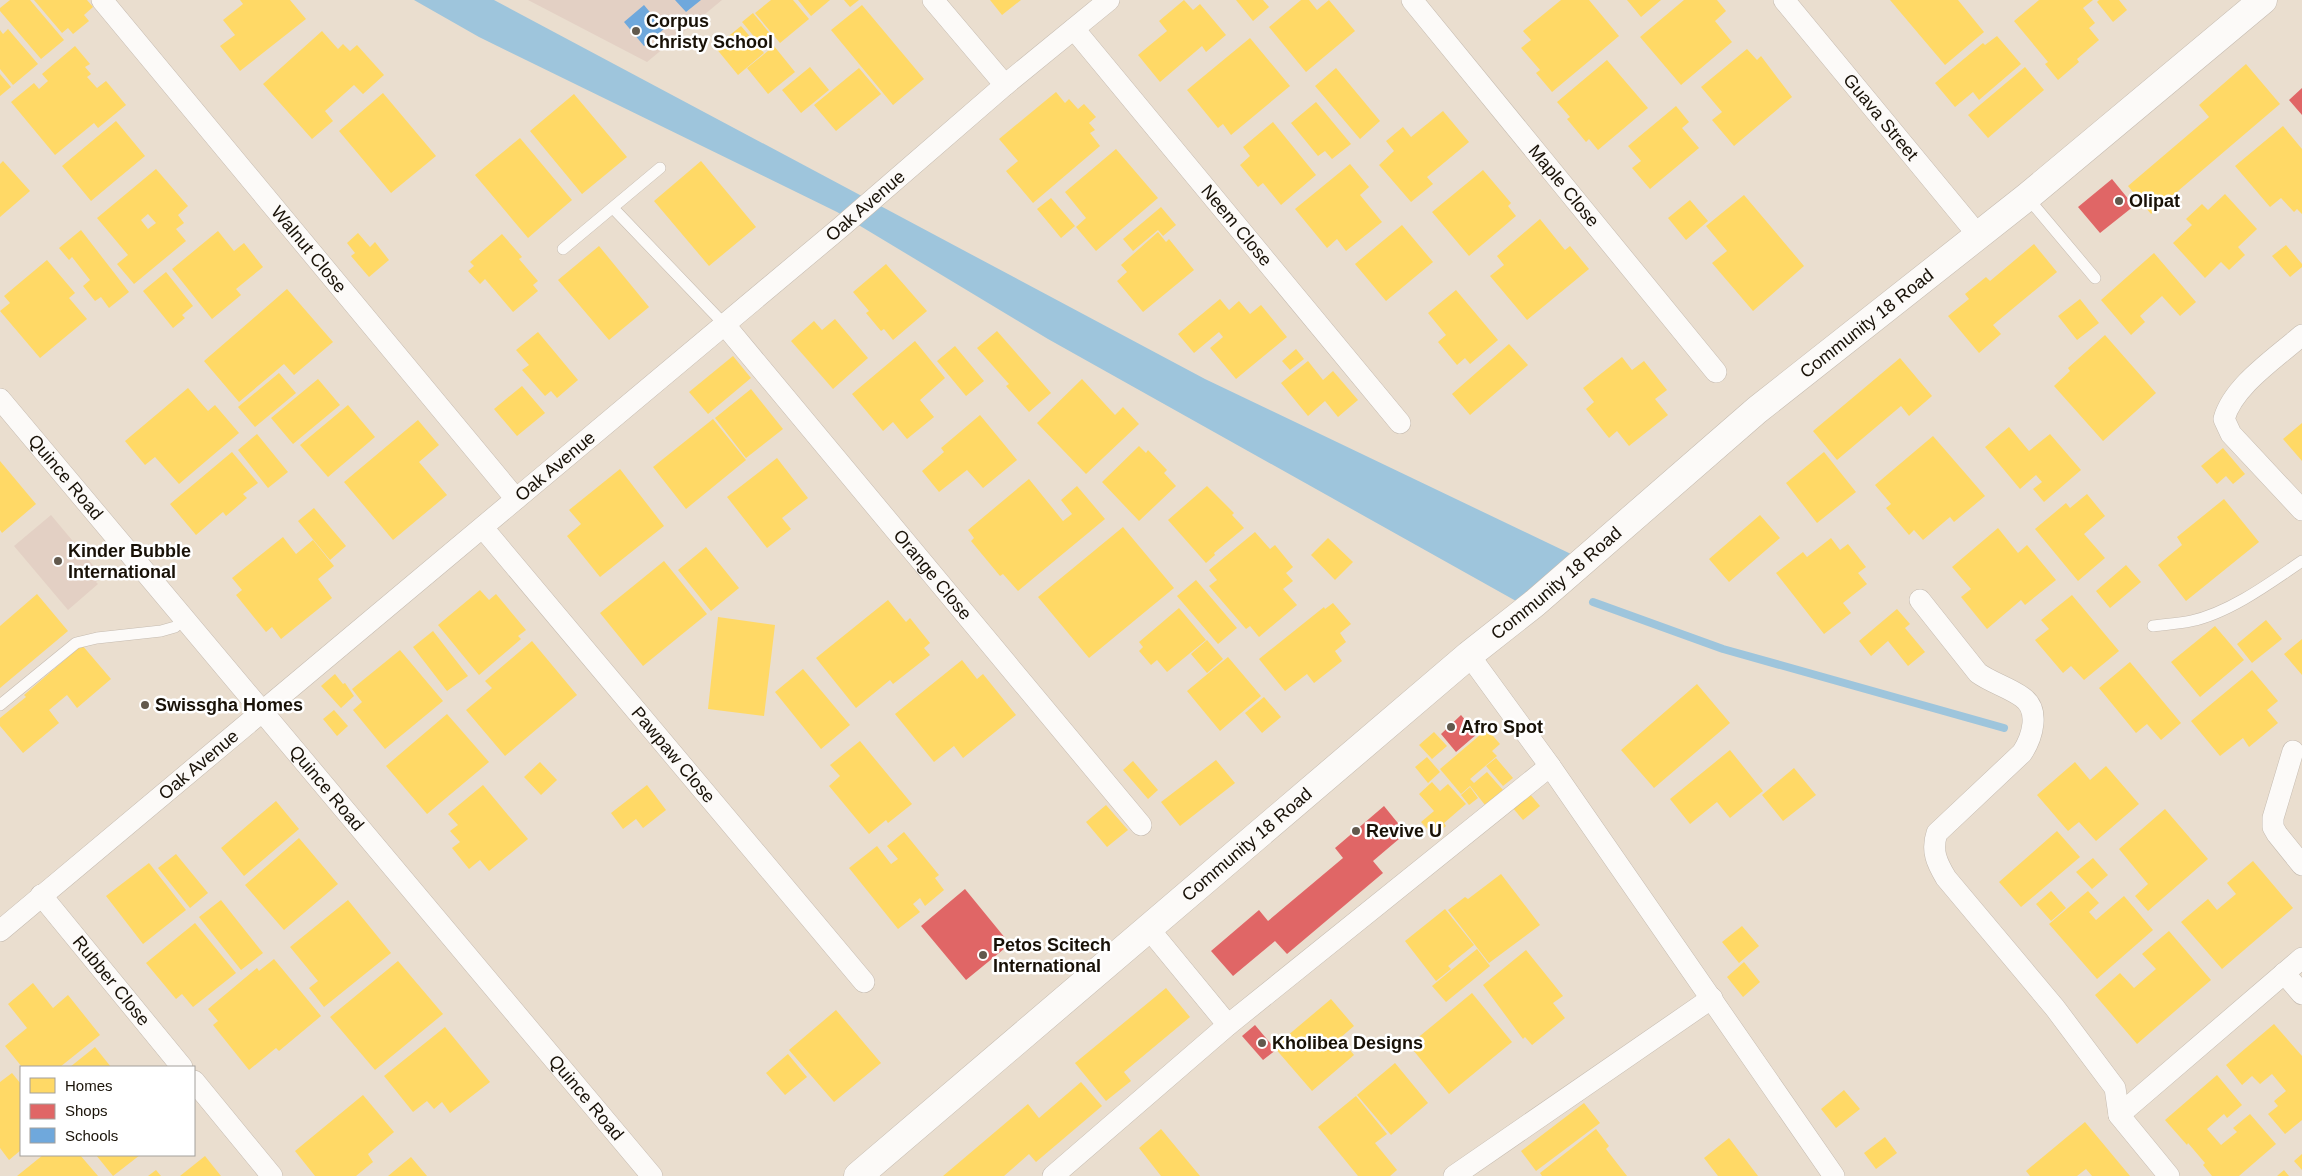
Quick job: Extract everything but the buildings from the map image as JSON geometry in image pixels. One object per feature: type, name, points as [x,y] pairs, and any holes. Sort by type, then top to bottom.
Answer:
[{"type":"main road","name":"Community 18 Road","points":[[869,1172],[1149,929],[1469,655],[1535,603],[1757,410],[2027,197],[2263,0]]},
{"type":"street","name":"Walnut Close","points":[[102,0],[516,499]]},
{"type":"street","points":[[933,0],[1005,85]]},
{"type":"street","name":"Oak Avenue","points":[[1,928],[483,528],[841,227],[1005,85],[1110,0]]},
{"type":"street","name":"Maple Close","points":[[1412,0],[1716,372]]},
{"type":"street","name":"Guava Street","points":[[1784,0],[1978,235]]},
{"type":"street","name":"Neem Close","points":[[1074,29],[1400,422]]},
{"type":"street","name":"Orange Close","points":[[724,324],[1141,825]]},
{"type":"street","points":[[2302,335],[2236,394],[2227,408],[2224,419],[2231,434],[2302,510]]},
{"type":"street","name":"Quince Road","points":[[0,399],[652,1176]]},
{"type":"street","name":"Pawpaw Close","points":[[483,528],[864,982]]},
{"type":"street","points":[[1920,600],[1978,673],[1990,682],[2024,698],[2030,708],[2034,725],[2030,740],[2022,754],[1937,833],[1933,844],[1936,863],[1946,878],[2055,1008],[2115,1088],[2118,1115],[2169,1176]]},
{"type":"street","points":[[1469,655],[1550,766],[1834,1176]]},
{"type":"street","points":[[2293,751],[2273,818],[2273,827],[2302,865]]},
{"type":"street","points":[[1053,1176],[1228,1025],[1550,766]]},
{"type":"street","name":"Rubber Close","points":[[41,896],[181,1066]]},
{"type":"street","points":[[1149,929],[1228,1025]]},
{"type":"street","points":[[2118,1115],[2302,958]]},
{"type":"street","points":[[2284,973],[2302,994]]},
{"type":"street","points":[[1454,1176],[1712,998]]},
{"type":"street","points":[[195,1082],[272,1176]]},
{"type":"lane","points":[[563,249],[660,168]]},
{"type":"lane","points":[[2027,197],[2095,278]]},
{"type":"lane","points":[[613,208],[724,324]]},
{"type":"lane","points":[[2153,626],[2192,621],[2216,612],[2262,588],[2302,561]]},
{"type":"lane","points":[[0,705],[76,643],[96,638],[161,631],[175,627],[185,618]]},
{"type":"shaded area","name":"Corpus Christy School","points":[[528,0],[722,0],[647,62]]},
{"type":"shaded area","name":"Kinder Bubble International","points":[[51,515],[102,576],[96,582],[98,584],[68,610],[14,546]]},
{"type":"water","points":[[414,0],[494,0],[1205,379],[1571,554],[1516,601],[1048,339],[837,212],[479,37]]},
{"type":"waterway","points":[[1593,602],[1723,649],[2004,728]]},
{"type":"place","name":"Corpus Christy School","points":[[636,31]]},
{"type":"place","name":"Olipat","points":[[2119,201]]},
{"type":"place","name":"Kinder Bubble International","points":[[58,561]]},
{"type":"place","name":"Swissgha Homes","points":[[145,705]]},
{"type":"place","name":"Afro Spot","points":[[1451,727]]},
{"type":"place","name":"Revive U","points":[[1356,831]]},
{"type":"place","name":"Petos Scitech International","points":[[983,955]]},
{"type":"place","name":"Kholibea Designs","points":[[1262,1043]]}]
